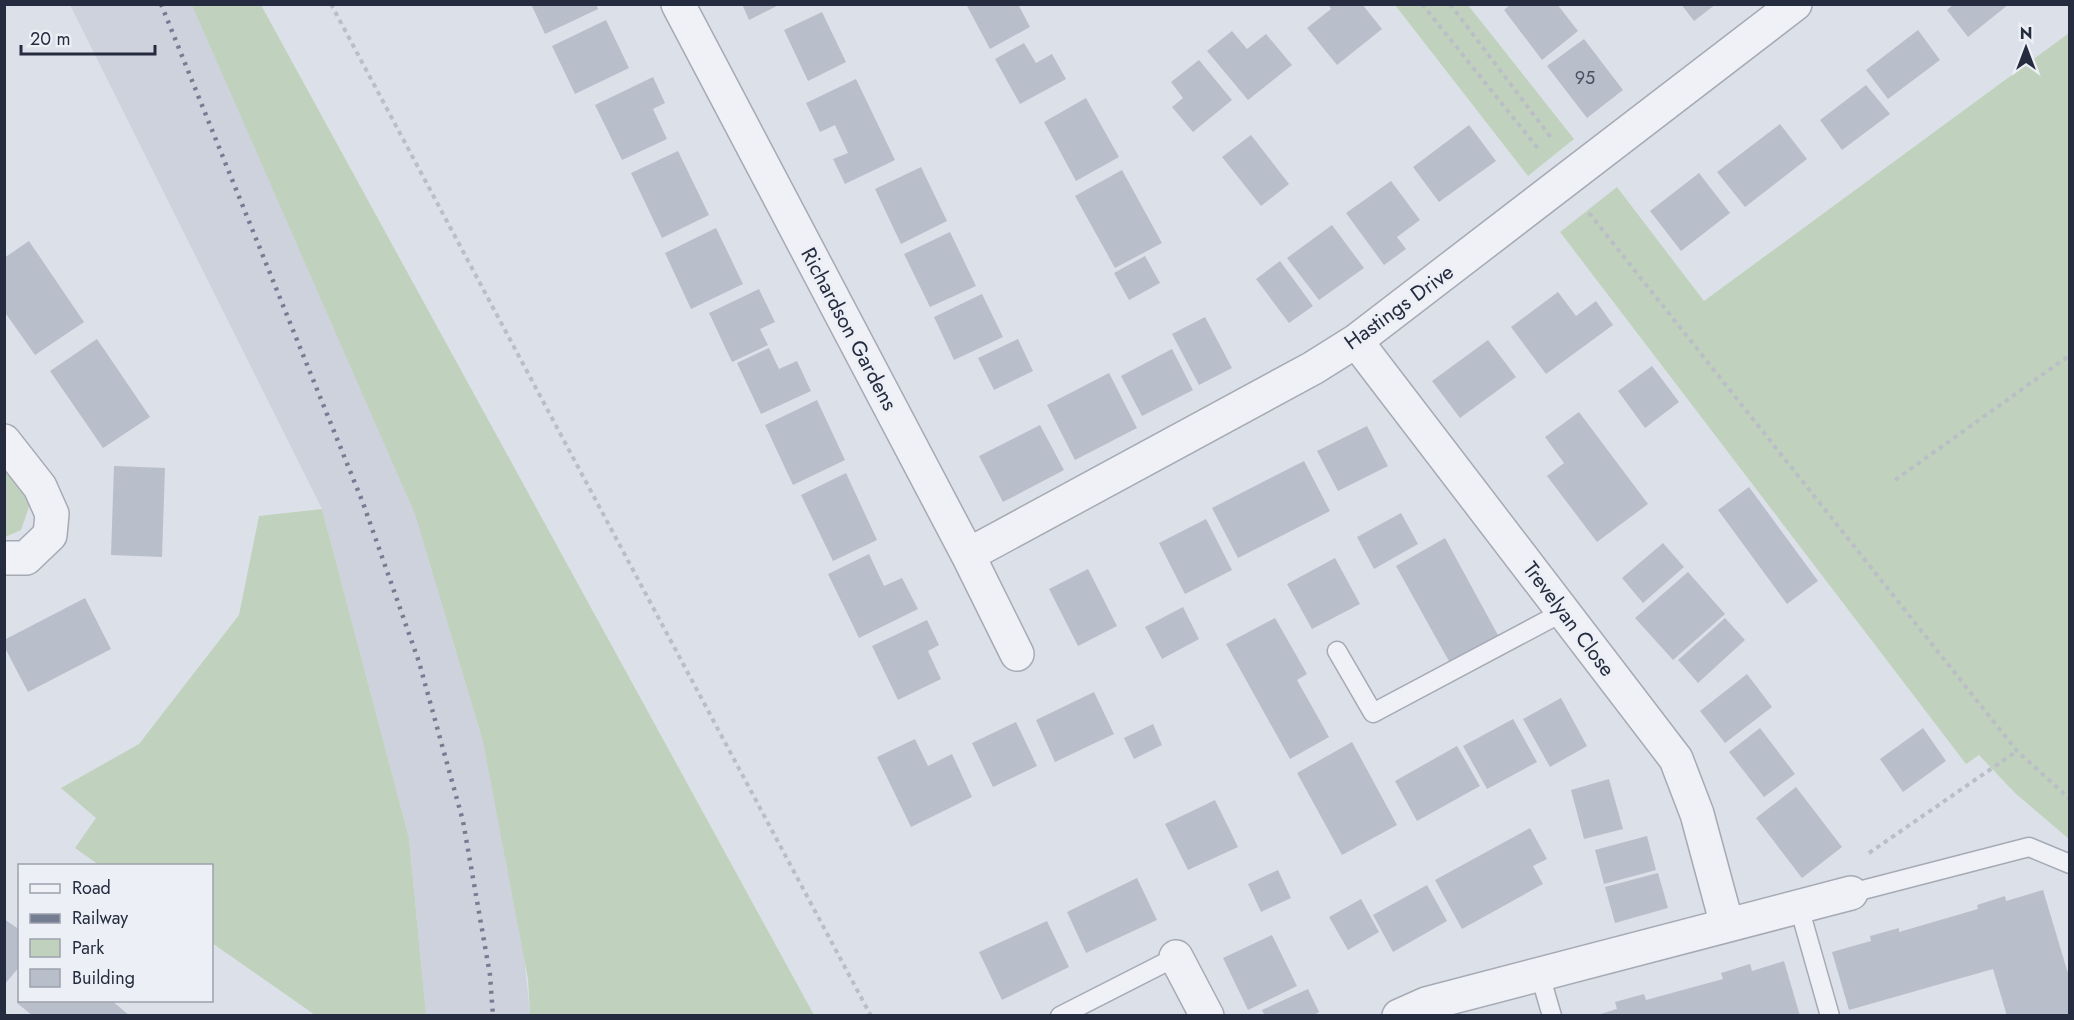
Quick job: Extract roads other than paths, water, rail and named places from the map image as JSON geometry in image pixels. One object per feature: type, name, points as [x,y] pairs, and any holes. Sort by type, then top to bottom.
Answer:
[{"type":"street","name":"Richardson Gardens","points":[[678,4],[968,555],[1017,654]]},
{"type":"street","name":"Hastings Drive","points":[[968,555],[1313,368],[1356,341],[1565,183],[1795,4]]},
{"type":"street","name":"Trevelyan Close","points":[[1356,341],[1676,759],[1697,814],[1727,925]]},
{"type":"street","points":[[4,441],[40,487],[52,514],[50,535],[26,558],[4,558]]},
{"type":"street","points":[[1399,1016],[1426,1004],[1851,893]]},
{"type":"street","points":[[1176,957],[1206,1016]]},
{"type":"lane","points":[[1337,651],[1373,713],[1563,612]]},
{"type":"lane","points":[[1851,893],[2029,847],[2070,864]]},
{"type":"lane","points":[[1799,907],[1830,1016]]},
{"type":"lane","points":[[1060,1016],[1176,957]]},
{"type":"lane","points":[[1540,975],[1552,1016]]},
{"type":"railway","points":[[161,4],[363,503],[419,662],[463,821],[490,975],[493,1016]]}]
